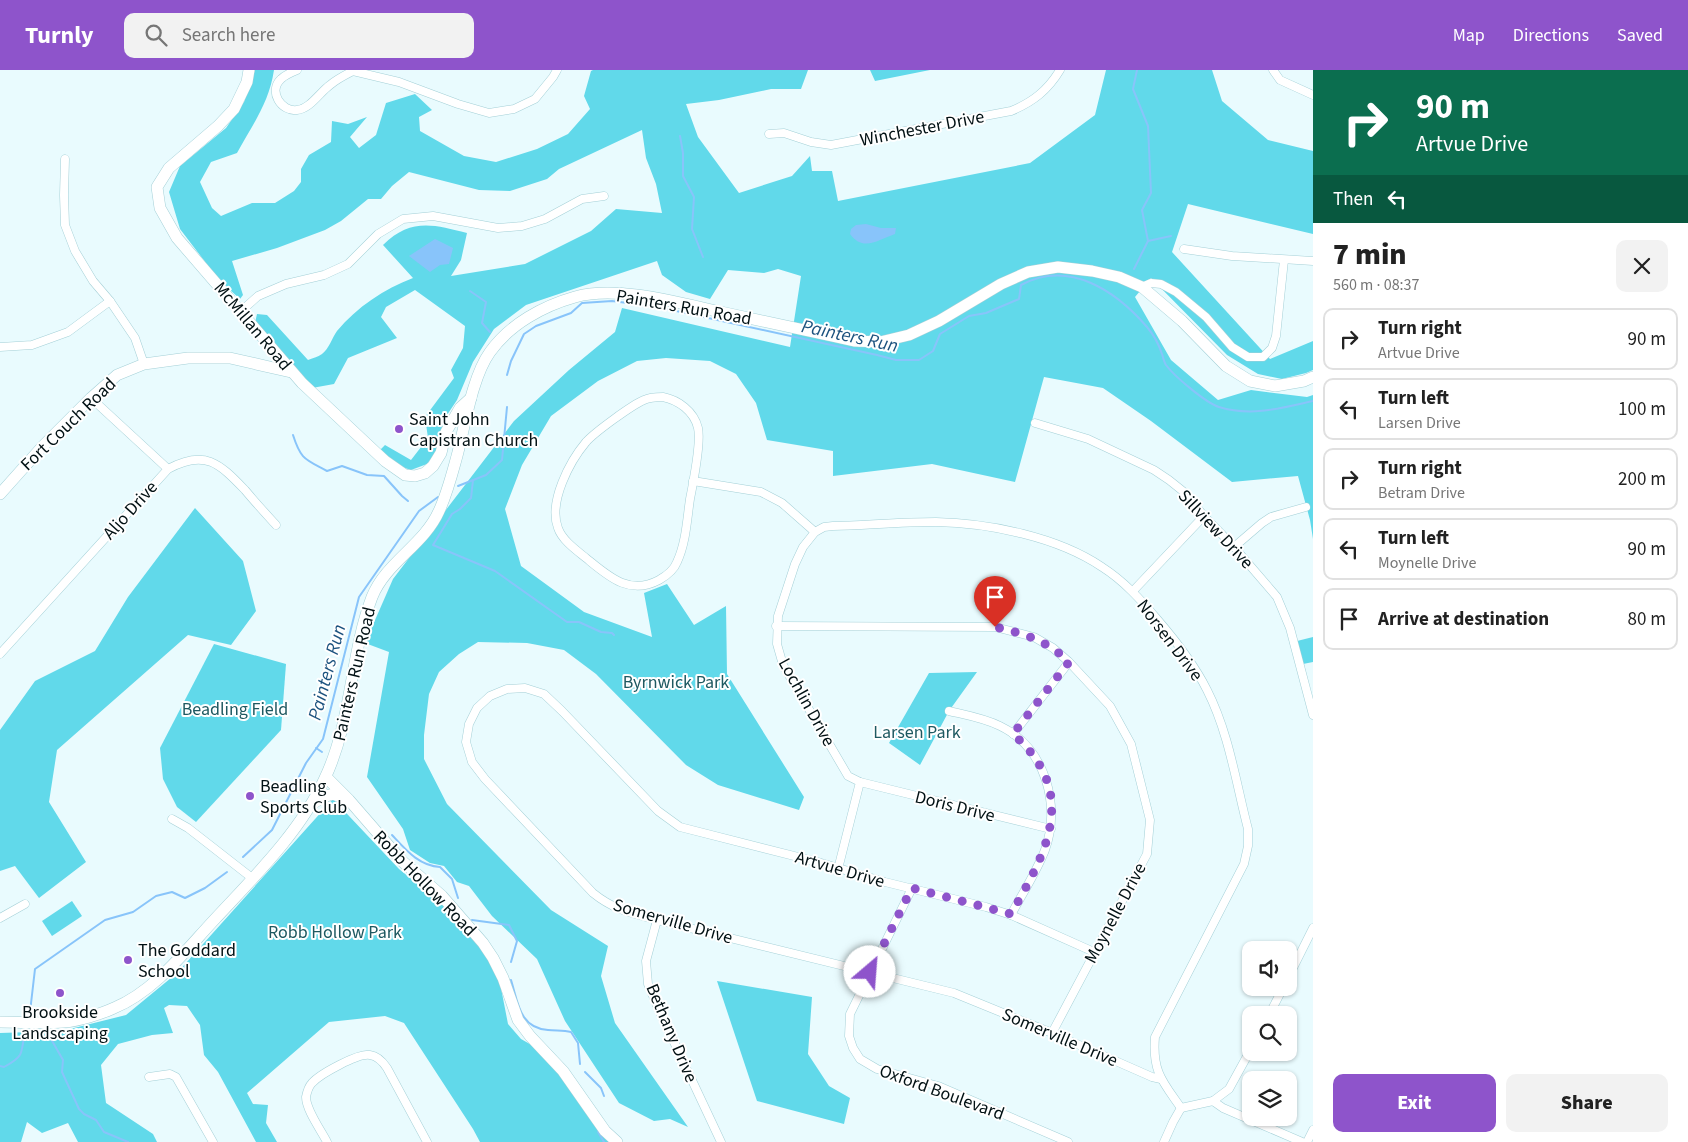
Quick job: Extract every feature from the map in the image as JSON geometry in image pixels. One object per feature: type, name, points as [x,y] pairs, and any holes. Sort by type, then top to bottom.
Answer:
[{"type":"street","name":"McMillan Road","points":[[249,70],[247,82],[234,109],[218,126],[170,168],[158,187],[160,208],[177,238],[291,372],[353,433],[385,461],[405,474],[415,476],[425,473],[433,466],[441,453],[446,432],[460,408],[472,398]]},
{"type":"street","points":[[298,70],[279,80],[276,90],[281,105],[289,110],[299,110],[309,105],[330,85],[352,70],[399,82],[458,104],[490,113],[514,109],[535,99],[553,78],[557,70]]},
{"type":"street","name":"Winchester Drive","points":[[768,134],[784,133],[811,142],[831,145],[1011,111],[1028,104],[1045,90],[1060,70]]},
{"type":"street","points":[[1272,70],[1280,80],[1313,95]]},
{"type":"street","points":[[65,159],[64,195],[66,225],[75,251],[93,281],[110,301],[135,338],[144,364]]},
{"type":"street","points":[[240,312],[258,296],[286,284],[324,275],[348,264],[378,234],[404,219],[433,216],[498,228],[522,226],[545,219],[582,199],[604,196]]},
{"type":"street","points":[[1184,249],[1232,256],[1313,262]]},
{"type":"street","points":[[1142,287],[1151,284],[1161,284],[1176,292],[1206,317],[1232,347],[1248,357],[1262,357],[1272,348],[1276,336],[1284,260]]},
{"type":"street","name":"Painters Run Road","points":[[0,1022],[67,1022],[113,1009],[131,999],[152,985],[277,850],[309,807],[326,777],[339,742],[364,622],[374,592],[392,566],[419,541],[439,513],[452,474],[472,398],[490,353],[510,330],[553,304],[579,296],[612,293],[640,296],[854,341],[880,342],[910,335],[939,321],[1001,284],[1028,272],[1058,266],[1118,277],[1142,287],[1182,321],[1226,366],[1250,381],[1276,386],[1304,381],[1313,377]]},
{"type":"street","points":[[0,347],[32,345],[68,332],[110,301]]},
{"type":"street","name":"Fort Couch Road","points":[[0,494],[42,447],[91,398],[117,376],[144,364],[188,358],[230,358],[291,372]]},
{"type":"street","points":[[663,397],[672,399],[687,409],[693,417],[698,427],[699,437],[693,481],[682,547],[677,563],[667,576],[650,585],[631,586],[614,580],[571,546],[558,530],[554,513],[556,499],[573,461],[587,440],[646,399],[663,397]]},
{"type":"street","points":[[91,398],[168,468]]},
{"type":"street","name":"Sillview Drive","points":[[1035,423],[1088,439],[1154,470],[1184,492],[1277,597],[1290,628],[1313,715]]},
{"type":"street","name":"Aljo Drive","points":[[0,654],[168,468],[182,461],[196,459],[211,461],[226,470],[276,525]]},
{"type":"street","points":[[693,481],[761,492],[782,503],[815,532]]},
{"type":"street","points":[[1234,547],[1271,517],[1306,507]]},
{"type":"street","points":[[1133,592],[1204,516]]},
{"type":"street","name":"Norsen Drive","points":[[815,532],[824,527],[833,526],[936,522],[1021,533],[1069,548],[1102,567],[1133,592],[1190,660],[1208,691],[1220,723],[1248,829],[1248,846],[1244,864],[1155,1037],[1155,1059],[1161,1079],[1181,1108]]},
{"type":"street","name":"Lochlin Drive","points":[[815,532],[803,547],[782,599],[776,626],[777,644],[783,665],[848,776],[860,782]]},
{"type":"street","name":"Moynelle Drive","points":[[776,626],[995,627],[1034,637],[1053,648],[1069,662],[1110,706],[1131,744],[1150,820],[1147,854],[1052,1033]]},
{"type":"street","points":[[1013,734],[1069,662]]},
{"type":"street","name":"Somerville Drive","points":[[670,821],[544,694],[525,688],[506,689],[490,696],[477,708],[469,724],[466,742],[472,762],[485,779],[594,893],[607,904],[657,920],[954,993],[1052,1033],[1128,1067],[1161,1079]]},
{"type":"street","points":[[949,711],[976,717],[1001,726],[1013,734],[1025,745],[1036,760],[1045,776],[1050,792],[1051,829],[1044,851],[1011,914]]},
{"type":"street","name":"Robb Hollow Road","points":[[326,777],[402,861],[442,896],[483,944],[493,958],[503,978],[518,1020],[530,1036],[563,1071],[605,1131],[617,1142]]},
{"type":"street","points":[[838,869],[860,782]]},
{"type":"street","name":"Doris Drive","points":[[860,782],[1051,829]]},
{"type":"street","points":[[309,807],[323,797],[333,794],[348,800]]},
{"type":"street","points":[[172,819],[188,828],[252,878]]},
{"type":"street","name":"Artvue Drive","points":[[670,821],[688,829],[1011,914],[1094,952]]},
{"type":"street","points":[[870,972],[912,888]]},
{"type":"street","points":[[0,918],[25,904]]},
{"type":"street","name":"Bethany Drive","points":[[657,920],[646,961],[648,984],[720,1142]]},
{"type":"street","points":[[1297,960],[1313,928]]},
{"type":"street","name":"Oxford Boulevard","points":[[870,972],[850,1014],[848,1036],[852,1048],[860,1059],[877,1070],[938,1086],[1068,1142]]},
{"type":"street","points":[[327,1142],[307,1104],[307,1090],[317,1078],[356,1057],[369,1054],[377,1057],[388,1068],[427,1142]]},
{"type":"street","points":[[1164,1142],[1172,1122],[1181,1108],[1213,1101],[1229,1089],[1244,1061]]},
{"type":"street","points":[[149,1077],[170,1074],[181,1082],[213,1142]]},
{"type":"street","points":[[1213,1101],[1222,1108],[1302,1142]]},
{"type":"street","points":[[1307,1142],[1313,1130]]},
{"type":"green space","name":"Byrnwick Park","points":[[255,70],[274,70],[272,82],[260,113],[237,153],[211,162],[200,182],[212,208],[221,216],[252,203],[275,203],[294,191],[301,182],[301,169],[309,155],[331,142],[332,121],[348,124],[367,117],[350,137],[359,148],[376,135],[386,103],[415,94],[432,110],[419,117],[420,131],[464,156],[496,162],[537,149],[568,134],[590,109],[584,96],[591,71],[593,70],[808,70],[801,89],[771,89],[719,100],[686,104],[698,137],[739,193],[792,176],[810,156],[812,171],[832,171],[838,201],[1030,163],[1095,115],[1106,70],[1212,70],[1222,101],[1268,140],[1313,151],[1313,234],[1188,204],[1172,252],[1270,359],[1313,341],[1313,370],[1282,379],[1258,374],[1227,355],[1151,278],[1135,297],[1171,360],[1218,400],[1251,390],[1307,397],[1313,395],[1313,539],[1298,476],[1232,482],[1151,421],[1103,388],[1044,377],[1015,482],[932,464],[833,476],[833,451],[767,440],[756,403],[736,374],[710,361],[666,358],[637,361],[598,381],[551,416],[522,465],[505,509],[521,566],[584,612],[652,637],[644,593],[667,584],[694,625],[726,606],[727,674],[804,797],[799,810],[718,785],[686,765],[596,674],[564,650],[527,643],[478,642],[459,654],[439,672],[429,694],[424,735],[424,759],[447,804],[551,910],[608,946],[601,976],[615,1023],[688,1127],[670,1119],[654,1121],[619,1103],[565,1021],[537,959],[492,916],[469,886],[457,882],[444,866],[430,863],[410,850],[403,829],[367,777],[389,652],[365,643],[393,579],[514,421],[569,370],[615,332],[622,308],[790,347],[801,276],[778,269],[764,273],[728,270],[710,299],[686,292],[662,275],[657,261],[526,305],[494,329],[473,362],[457,400],[443,421],[438,450],[427,464],[411,470],[402,467],[380,450],[385,445],[411,460],[428,438],[425,417],[454,378],[451,370],[463,348],[465,326],[415,290],[386,307],[381,317],[397,338],[348,358],[334,384],[312,388],[255,323],[257,314],[267,315],[308,360],[324,352],[337,331],[353,314],[381,293],[413,278],[383,245],[403,230],[412,227],[433,226],[467,233],[461,260],[451,276],[525,264],[591,231],[616,209],[662,213],[656,184],[646,158],[642,130],[559,169],[547,179],[510,191],[479,190],[409,172],[392,186],[381,199],[368,199],[341,221],[325,230],[277,248],[232,261],[243,295],[240,299],[219,280],[180,229],[169,192],[180,166],[226,128],[244,102]]},
{"type":"green space","points":[[870,70],[930,70],[875,81]]},
{"type":"green space","points":[[195,508],[243,561],[256,611],[231,645],[188,635],[57,750],[49,802],[86,862],[39,898],[15,866],[0,871],[0,730],[35,681],[95,651],[128,597]]},
{"type":"green space","points":[[1313,637],[1313,662],[1303,664],[1297,641]]},
{"type":"green space","name":"Beadling Field","points":[[214,644],[286,664],[281,730],[196,822],[177,807],[163,779],[160,748]]},
{"type":"green space","name":"Larsen Park","points":[[977,672],[949,711],[920,765],[889,743],[929,673]]},
{"type":"green space","name":"Robb Hollow Park","points":[[333,799],[399,869],[447,908],[487,956],[500,983],[508,1024],[521,1039],[535,1047],[561,1075],[585,1112],[611,1142],[480,1142],[404,1023],[385,1016],[329,1022],[247,1093],[253,1104],[268,1105],[266,1123],[277,1142],[256,1142],[218,1072],[204,1055],[200,1025],[187,1006],[169,1005],[164,1008],[173,1033],[152,1035],[118,1044],[101,1065],[106,1103],[153,1134],[157,1142],[78,1142],[68,1123],[42,1133],[27,1122],[21,1142],[0,1142],[0,1033],[62,1031],[126,1015],[177,973]]},
{"type":"green space","points":[[72,901],[82,916],[52,936],[42,921]]},
{"type":"green space","points":[[717,981],[812,997],[808,1054],[829,1086],[850,1098],[844,1124],[757,1101]]},
{"type":"shaded area","points":[[866,224],[881,228],[896,228],[895,234],[871,243],[860,242],[850,234],[851,229],[856,225]]},
{"type":"shaded area","points":[[435,239],[453,248],[449,264],[440,265],[430,272],[409,256]]},
{"type":"waterway","points":[[1137,70],[1133,89],[1148,126],[1151,193],[1142,210],[1148,241]]},
{"type":"waterway","points":[[680,136],[683,153],[683,176],[694,197],[692,229],[703,257]]},
{"type":"waterway","points":[[1134,269],[1148,241],[1171,236]]},
{"type":"waterway","name":"Painters Run","points":[[507,375],[511,361],[524,334],[536,326],[571,313],[582,303],[612,301],[658,307],[896,360],[919,360],[933,351],[940,334],[969,316],[986,313],[1019,299],[1021,285],[1039,278],[1057,276],[1074,277],[1090,283],[1106,291],[1121,302],[1135,314],[1154,336],[1165,364],[1170,370],[1191,389],[1219,407],[1231,410],[1255,411],[1278,409],[1313,401]]},
{"type":"waterway","points":[[470,291],[486,302],[482,323],[490,332]]},
{"type":"waterway","name":"Painters Run","points":[[458,486],[486,475],[502,460],[507,407]]},
{"type":"waterway","points":[[293,435],[301,454],[314,464],[327,471],[342,466],[367,475],[384,476],[408,501]]},
{"type":"waterway","points":[[473,480],[471,498],[452,514],[433,545],[495,571],[567,622],[579,622],[601,632],[614,635]]},
{"type":"waterway","name":"Painters Run","points":[[243,857],[272,830],[306,763],[323,739],[359,597],[419,511],[438,497]]},
{"type":"waterway","name":"Painters Run","points":[[316,748],[322,752]]},
{"type":"waterway","points":[[392,835],[419,860],[426,864],[440,867],[452,879],[458,898]]},
{"type":"waterway","name":"Painters Run","points":[[30,1012],[35,969],[105,920],[133,912],[156,896],[172,892],[185,898],[205,888],[227,872]]},
{"type":"waterway","points":[[472,920],[509,925],[517,941],[511,962]]},
{"type":"waterway","points":[[511,980],[518,1005],[525,1019],[538,1028],[571,1032],[578,1043],[580,1064]]},
{"type":"waterway","name":"Painters Run","points":[[0,1066],[4,1067],[18,1058],[22,1051],[24,1035]]},
{"type":"waterway","points":[[24,1040],[34,1036],[51,1039],[63,1060],[62,1072],[79,1109],[96,1120],[104,1132],[128,1142]]},
{"type":"waterway","points":[[585,1072],[601,1088],[604,1096]]},
{"type":"waterway","points":[[598,1132],[604,1142]]},
{"type":"place","name":"Saint John Capistran Church","points":[[399,429]]},
{"type":"place","name":"Beadling Sports Club","points":[[250,796]]},
{"type":"place","name":"The Goddard School","points":[[128,960]]},
{"type":"place","name":"Brookside Landscaping","points":[[60,993]]},
{"type":"route","points":[[870,972],[912,888],[1011,914],[1044,851],[1051,829],[1050,792],[1045,776],[1036,760],[1025,745],[1013,734],[1069,662],[1053,648],[1034,637],[995,627]]}]
